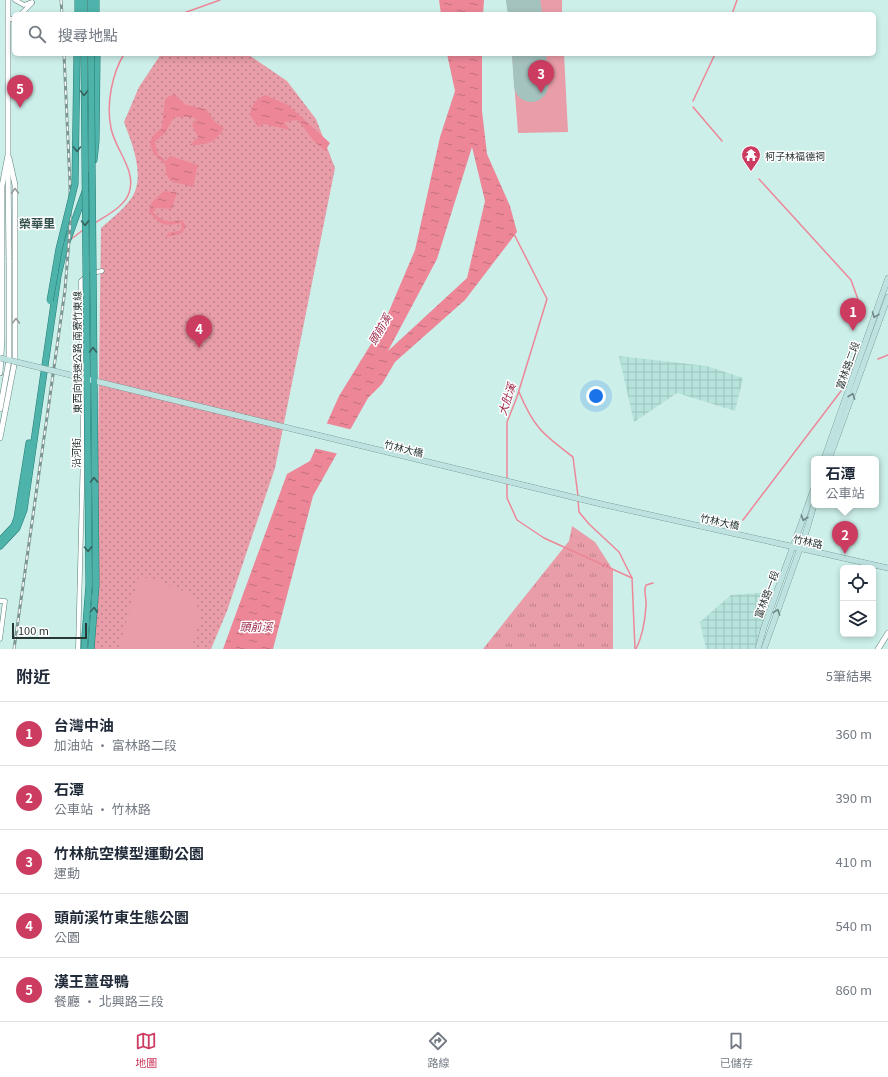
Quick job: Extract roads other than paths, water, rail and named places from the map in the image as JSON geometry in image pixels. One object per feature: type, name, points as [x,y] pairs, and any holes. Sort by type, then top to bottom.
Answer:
[{"type":"highway","points":[[78,0],[78,12]]},
{"type":"highway","points":[[84,0],[84,12]]},
{"type":"highway","points":[[91,0],[91,12]]},
{"type":"highway","points":[[96,0],[96,12]]},
{"type":"highway","points":[[0,546],[17,528],[24,510],[54,274],[75,184],[77,56]]},
{"type":"highway","name":"東西向快速公路 南寮竹東線","points":[[84,56],[89,585],[84,649]]},
{"type":"highway","name":"東西向快速公路 南寮竹東線","points":[[90,56],[96,585],[91,649]]},
{"type":"highway","points":[[0,541],[14,526],[19,508],[39,385],[64,250],[89,184],[94,165],[96,141],[97,56]]},
{"type":"main road","name":"富林路二段","points":[[825,456],[888,278]]},
{"type":"main road","name":"富林路二段","points":[[830,456],[888,297]]},
{"type":"main road","name":"竹林大橋","points":[[1,359],[12,360],[593,502],[772,542]]},
{"type":"main road","points":[[797,548],[811,499]]},
{"type":"main road","points":[[797,548],[813,508]]},
{"type":"main road","name":"竹林路","points":[[772,542],[888,568]]},
{"type":"main road","name":"富林路一段","points":[[758,649],[764,627],[797,548]]},
{"type":"main road","name":"富林路一段","points":[[764,649],[797,548]]},
{"type":"street","points":[[0,409],[12,360],[9,262],[8,0]]},
{"type":"street","points":[[15,0],[24,5],[33,1]]},
{"type":"street","points":[[23,12],[33,1]]},
{"type":"street","points":[[0,373],[2,186],[8,155]]},
{"type":"street","points":[[0,438],[12,360],[16,284],[15,185],[8,155]]},
{"type":"street","name":"沿河街","points":[[78,649],[83,452],[81,281],[90,274],[102,271]]},
{"type":"street","points":[[1,284],[16,284]]},
{"type":"street","points":[[862,348],[868,351]]},
{"type":"street","points":[[0,601],[5,601],[0,639]]},
{"type":"street","points":[[878,649],[888,633]]},
{"type":"water","points":[[439,0],[484,0],[483,12],[441,12]]},
{"type":"water","name":"頭前溪","points":[[447,56],[482,56],[482,111],[487,154],[510,206],[517,232],[465,300],[395,362],[382,384],[368,398],[313,496],[273,649],[223,649],[287,474],[310,461],[339,396],[384,323],[415,250],[440,137],[455,91]],"holes":[[[472,147],[485,201],[467,278],[388,351],[437,259]]]},
{"type":"water","points":[[174,94],[186,105],[206,109],[215,122],[224,128],[214,140],[210,142],[201,145],[190,145],[198,137],[192,125],[196,119],[192,117],[174,117],[165,133],[155,142],[158,155],[166,161],[170,156],[198,165],[193,187],[170,181],[166,174],[166,165],[157,157],[151,148],[150,143],[152,139],[161,129],[166,98]]},
{"type":"water","points":[[265,95],[288,105],[330,143],[325,151],[313,140],[298,120],[284,122],[290,130],[264,124],[258,127],[250,115],[254,103]]},
{"type":"water","points":[[164,191],[177,192],[172,209],[156,208],[153,212],[166,221],[182,220],[186,226],[182,233],[166,237],[168,233],[182,230],[181,223],[171,225],[163,224],[159,222],[149,211],[152,202]]},
{"type":"waterway","points":[[187,12],[220,0]]},
{"type":"waterway","points":[[733,12],[737,0]]},
{"type":"waterway","points":[[95,223],[119,207],[127,198],[131,185],[128,168],[113,136],[109,109],[113,80],[123,56]]},
{"type":"waterway","points":[[693,101],[714,56]]},
{"type":"waterway","points":[[693,107],[722,141]]},
{"type":"waterway","points":[[759,179],[851,280],[864,316]]},
{"type":"waterway","points":[[70,240],[83,230]]},
{"type":"waterway","name":"大肚溪","points":[[514,234],[547,299],[517,397],[507,422],[507,498],[517,520],[544,538],[632,578],[635,649]]},
{"type":"waterway","points":[[878,359],[888,355]]},
{"type":"waterway","points":[[743,520],[841,391]]},
{"type":"waterway","points":[[519,392],[524,404],[540,429],[573,457],[578,496]]},
{"type":"waterway","points":[[578,500],[579,512],[589,524],[619,552],[632,578]]},
{"type":"waterway","points":[[636,649],[644,623],[646,603],[645,588],[646,585],[653,583]]},
{"type":"railway","points":[[61,0],[62,12]]},
{"type":"railway","points":[[14,649],[65,290],[70,228],[70,184],[64,56]]},
{"type":"place","name":"竹林航空模型運動公園","points":[[541,93]]},
{"type":"place","name":"漢王薑母鴨","points":[[20,108]]},
{"type":"place","name":"柯子林福德祠","points":[[751,172]]},
{"type":"place","name":"台灣中油","points":[[853,331]]},
{"type":"place","name":"頭前溪竹東生態公園","points":[[199,348]]},
{"type":"place","name":"石潭","points":[[845,554]]},
{"type":"district","name":"榮華里","points":[[37,222]]}]
